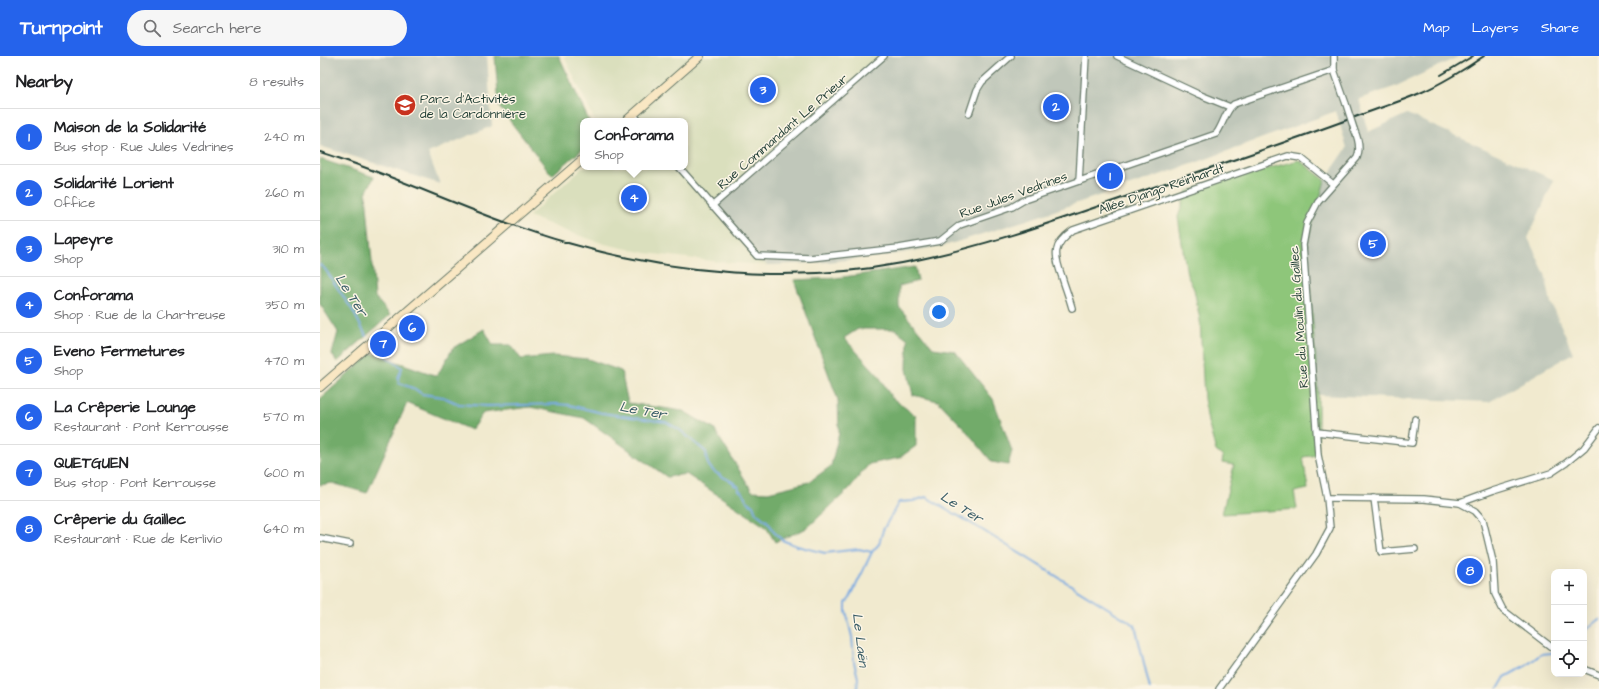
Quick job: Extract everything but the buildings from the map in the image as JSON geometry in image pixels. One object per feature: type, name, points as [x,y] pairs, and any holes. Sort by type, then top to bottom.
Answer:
[{"type":"main road","points":[[637,118],[700,56]]},
{"type":"main road","points":[[320,387],[580,162]]},
{"type":"street","name":"Rue Commandant Le Prieur","points":[[712,206],[884,56]]},
{"type":"street","points":[[969,114],[977,90],[982,82],[1011,56]]},
{"type":"street","points":[[1079,181],[1086,56]]},
{"type":"street","points":[[1117,56],[1198,94],[1230,107],[1234,104],[1334,70],[1334,56]]},
{"type":"street","name":"Rue du Moulin du Gaillec","points":[[1219,689],[1316,554],[1330,528],[1327,498],[1318,455],[1303,245],[1305,229],[1318,202],[1355,162],[1359,153],[1358,139],[1334,70]]},
{"type":"street","name":"Rue Jules Vedrines","points":[[712,206],[756,255],[761,257],[810,258],[899,248],[940,241],[954,228],[960,225],[1012,207],[1024,200],[1216,134],[1220,129],[1230,107]]},
{"type":"street","name":"Allée Django Reinhardt","points":[[1072,308],[1056,260],[1060,241],[1073,230],[1288,156],[1301,158],[1334,184]]},
{"type":"street","points":[[682,170],[712,206]]},
{"type":"street","points":[[1317,432],[1412,443],[1415,419]]},
{"type":"street","points":[[1460,503],[1494,490],[1551,473],[1566,464],[1584,448],[1599,428]]},
{"type":"street","points":[[1327,498],[1424,499],[1460,503],[1475,511],[1483,520],[1492,562],[1495,594],[1503,610],[1551,646]]},
{"type":"street","points":[[1374,498],[1381,552],[1415,549]]},
{"type":"street","points":[[320,538],[350,544]]},
{"type":"street","points":[[1587,670],[1599,676]]},
{"type":"shaded area","name":"Parc d'Activités de la Cardonnière","points":[[320,56],[487,56],[492,126],[428,153],[440,184],[320,146]]},
{"type":"shaded area","points":[[564,56],[884,56],[756,255],[767,265],[721,262],[646,253],[605,244],[566,231],[529,216],[580,170],[688,170],[688,118],[594,118]]},
{"type":"shaded area","points":[[884,56],[1460,56],[1394,87],[1359,99],[1368,132],[1407,114],[1554,180],[1528,238],[1545,274],[1551,303],[1573,353],[1489,402],[1318,395],[1307,243],[1325,180],[1347,148],[1336,111],[1195,163],[1030,219],[947,245],[884,256],[817,263],[767,265],[712,206]]},
{"type":"green space","points":[[495,56],[559,56],[588,118],[580,118],[580,152],[552,175],[499,107]]},
{"type":"green space","points":[[320,159],[374,177],[366,193],[375,297],[390,315],[337,362],[332,354],[338,332],[320,304]]},
{"type":"green space","points":[[1299,160],[1325,180],[1307,243],[1318,395],[1318,455],[1303,457],[1308,489],[1294,492],[1297,509],[1222,514],[1234,465],[1222,463],[1223,457],[1216,451],[1208,422],[1204,399],[1200,320],[1194,289],[1187,275],[1178,217],[1187,191]]},
{"type":"green space","points":[[915,267],[918,281],[899,286],[899,307],[933,348],[955,351],[993,399],[1012,451],[1008,465],[992,462],[964,428],[938,401],[913,395],[907,369],[908,339],[895,329],[858,329],[844,338],[879,376],[891,397],[916,416],[916,446],[899,458],[869,464],[848,490],[807,528],[775,542],[766,527],[686,474],[667,477],[584,418],[530,407],[483,413],[471,430],[407,403],[367,493],[332,483],[320,485],[320,399],[372,353],[437,376],[453,348],[484,329],[493,345],[511,345],[521,359],[553,356],[588,359],[621,371],[628,403],[683,411],[714,429],[752,491],[768,492],[809,482],[831,466],[839,433],[838,400],[794,280],[836,278]]},
{"type":"waterway","name":"Le Ter","points":[[320,265],[325,269],[353,311],[366,336]]},
{"type":"waterway","name":"Le Ter","points":[[374,346],[402,368],[398,378],[399,383],[415,389],[422,394],[443,397],[459,404],[487,406],[569,405],[602,413],[666,422],[680,430],[706,452],[707,461],[711,469],[734,483],[734,485],[738,486],[739,490],[743,493],[747,501],[753,505],[756,513],[768,522],[775,533],[782,540],[797,546],[825,553],[859,549],[872,552]]},
{"type":"waterway","name":"Le Ter","points":[[857,689],[858,678],[854,662],[852,637],[846,611],[846,603],[850,598],[872,552],[879,544],[883,530],[899,502],[913,501],[926,497],[979,528],[1135,625],[1150,689]]},
{"type":"waterway","name":"Le Ter","points":[[1587,629],[1599,619]]},
{"type":"waterway","name":"Le Ter","points":[[1498,689],[1505,677],[1527,665],[1541,654],[1551,653]]},
{"type":"railway","points":[[1441,75],[1473,56]]},
{"type":"railway","points":[[320,152],[351,162],[474,211],[536,233],[609,254],[650,262],[734,272],[776,274],[818,273],[902,263],[939,255],[1013,235],[1050,223],[1406,99],[1428,90],[1484,56]]},
{"type":"place","name":"Lapeyre","points":[[763,90]]},
{"type":"place","name":"Parc d'Activités de la Cardonnière","points":[[405,105]]},
{"type":"place","name":"Solidarité Lorient","points":[[1056,107]]},
{"type":"place","name":"Maison de la Solidarité","points":[[1110,176]]},
{"type":"place","name":"Conforama","points":[[634,198]]},
{"type":"place","name":"Eveno Fermetures","points":[[1373,244]]},
{"type":"place","name":"La Crêperie Lounge","points":[[412,328]]},
{"type":"place","name":"QUETGUEN","points":[[383,344]]},
{"type":"place","name":"Crêperie du Gaillec","points":[[1470,571]]},
{"type":"water label","name":"Le Laën","points":[[861,640]]}]
